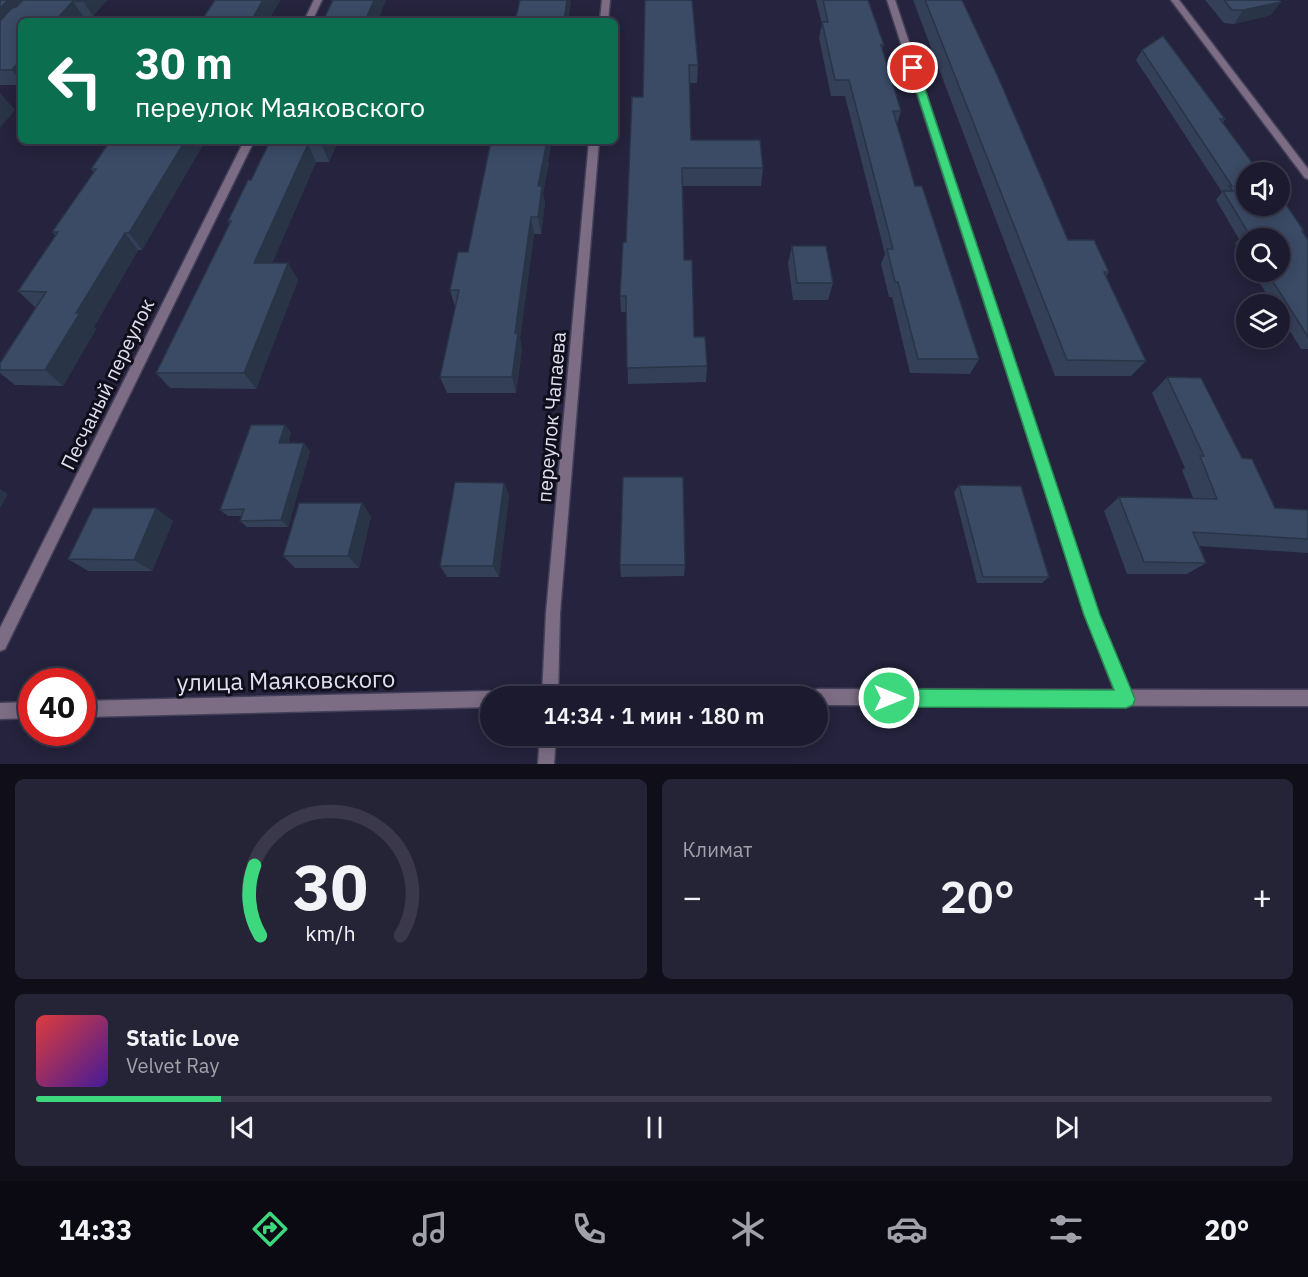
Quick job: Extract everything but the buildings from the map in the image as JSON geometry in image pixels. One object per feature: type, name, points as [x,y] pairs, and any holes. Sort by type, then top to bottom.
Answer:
[{"type":"street","points":[[309,18],[318,0]]},
{"type":"street","points":[[604,18],[606,0]]},
{"type":"street","points":[[891,0],[1092,615],[1126,699]]},
{"type":"street","points":[[1175,0],[1308,176]]},
{"type":"street","name":"Песчаный переулок","points":[[0,644],[248,144]]},
{"type":"street","name":"переулок Чапаева","points":[[549,686],[553,613],[594,144]]},
{"type":"street","points":[[828,697],[1308,698]]},
{"type":"street","name":"улица Маяковского","points":[[96,709],[480,699]]},
{"type":"street","points":[[0,711],[18,710]]},
{"type":"street","points":[[546,764],[547,746]]},
{"type":"route","points":[[889,698],[1126,699],[1092,615],[913,68]]}]
